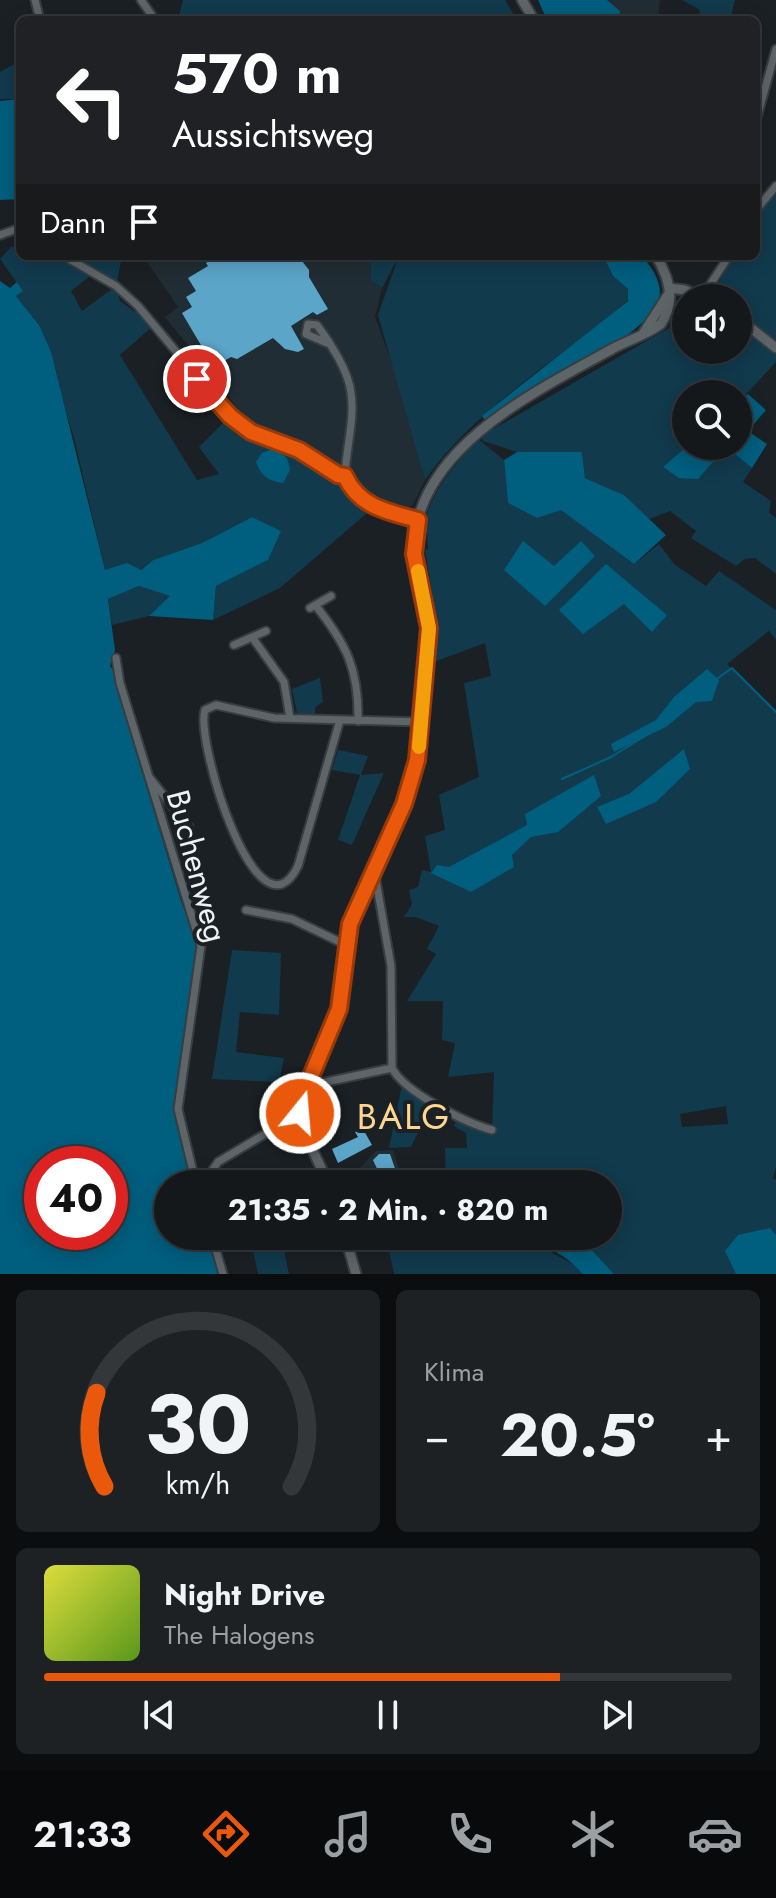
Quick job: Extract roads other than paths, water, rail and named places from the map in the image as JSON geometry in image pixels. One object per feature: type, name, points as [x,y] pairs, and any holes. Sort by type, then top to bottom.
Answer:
[{"type":"street","points":[[760,108],[775,57]]},
{"type":"street","points":[[760,205],[776,186]]},
{"type":"street","points":[[71,260],[116,286],[138,306],[230,416],[251,432],[299,450],[338,475],[345,476]]},
{"type":"street","points":[[321,1170],[306,1139],[300,1113],[307,1086],[339,1009],[346,945],[357,906],[410,787],[422,722],[429,628],[414,554],[418,520],[437,478],[478,433],[523,400],[654,329],[667,315],[668,291],[657,260]]},
{"type":"street","points":[[711,284],[726,260]]},
{"type":"street","points":[[668,291],[672,291]]},
{"type":"street","points":[[752,329],[776,348]]},
{"type":"street","points":[[327,343],[351,390],[345,476],[362,499],[376,509],[418,520]]},
{"type":"street","points":[[331,596],[313,607],[342,638],[354,669],[358,721]]},
{"type":"street","points":[[234,645],[266,631]]},
{"type":"street","points":[[252,637],[284,682],[290,718]]},
{"type":"street","name":"Buchenweg","points":[[116,658],[120,683],[147,777],[201,946],[178,1109],[193,1170]]},
{"type":"street","points":[[340,720],[298,866],[290,880],[278,885],[265,882],[256,874],[225,813],[202,725],[208,708],[216,705],[290,718],[422,722]]},
{"type":"street","points":[[147,777],[168,798],[189,827]]},
{"type":"street","points":[[374,869],[391,966],[392,1068],[396,1077],[470,1121],[492,1130]]},
{"type":"street","points":[[246,910],[292,919],[346,945]]},
{"type":"street","points":[[307,1086],[392,1068]]},
{"type":"street","points":[[213,1170],[218,1162],[300,1113]]},
{"type":"street","points":[[216,1250],[223,1274]]},
{"type":"street","points":[[349,1250],[356,1274]]},
{"type":"waterway","points":[[562,779],[611,757],[645,736],[675,709],[732,668],[776,712]]},
{"type":"district","name":"BALG","points":[[404,1116]]}]
